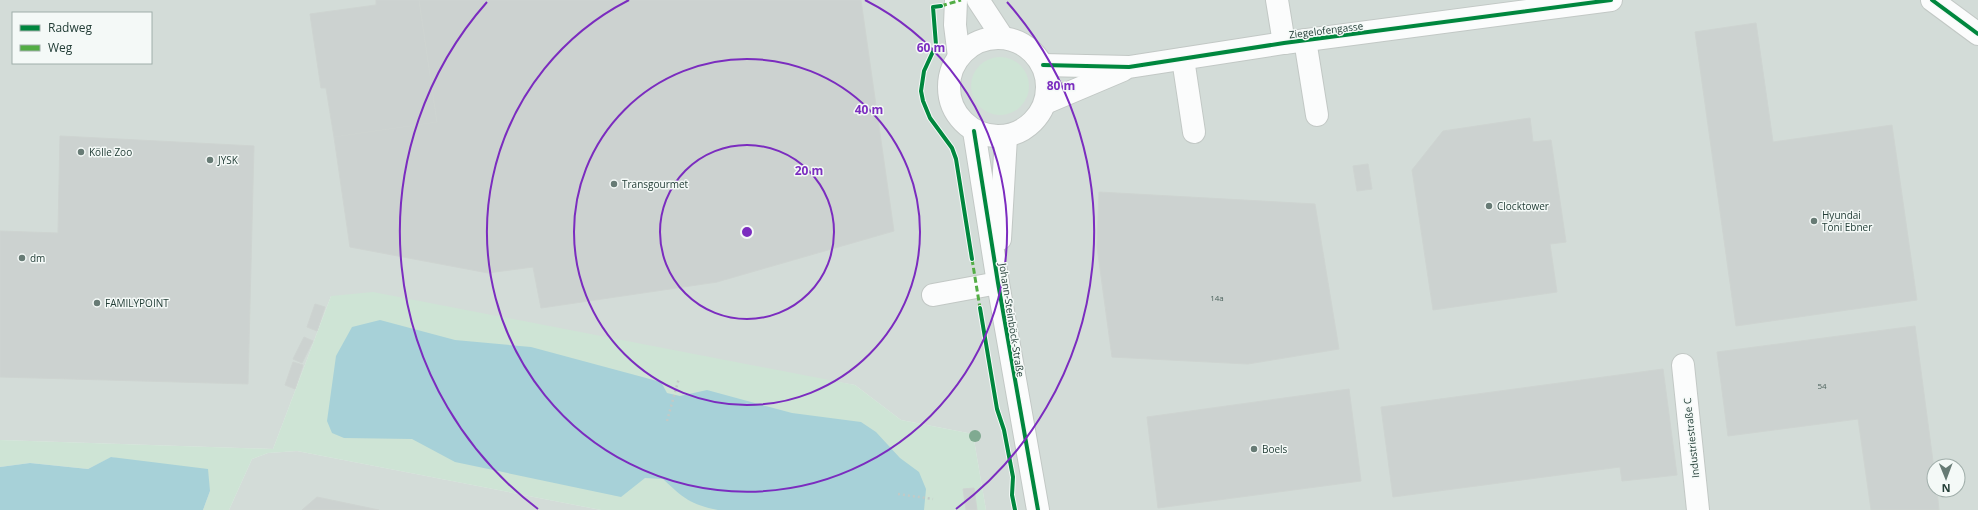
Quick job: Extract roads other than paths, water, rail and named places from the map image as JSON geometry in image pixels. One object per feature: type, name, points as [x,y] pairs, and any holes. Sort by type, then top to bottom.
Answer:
[{"type":"street","points":[[956,0],[955,25],[959,56]]},
{"type":"street","points":[[978,0],[1002,38]]},
{"type":"street","points":[[1277,0],[1295,42],[1317,115]]},
{"type":"street","name":"Ziegelofengasse","points":[[1043,65],[1128,67],[1295,42],[1611,0]]},
{"type":"street","points":[[1932,0],[1978,34]]},
{"type":"street","points":[[1002,38],[1019,42],[1032,52],[1043,65],[1048,84],[1045,103],[1036,119],[1023,131],[1006,137],[990,136],[974,131],[961,121],[951,106],[948,88],[950,72],[959,56],[971,45],[986,39],[1002,38]]},
{"type":"street","points":[[1183,59],[1194,132]]},
{"type":"street","name":"Ziegelofengasse","points":[[1045,103],[1128,67]]},
{"type":"street","name":"Johann-Steinböck-Straße","points":[[974,131],[998,283],[1038,510]]},
{"type":"street","name":"Johann-Steinböck-Straße","points":[[998,283],[1006,137]]},
{"type":"street","points":[[933,296],[998,283]]},
{"type":"street","name":"Industriestraße C","points":[[1683,365],[1698,510]]},
{"type":"water","points":[[380,320],[455,340],[531,347],[661,382],[667,393],[680,396],[707,390],[792,413],[861,422],[876,432],[900,458],[919,472],[926,489],[924,510],[718,510],[694,503],[676,491],[663,479],[645,478],[621,497],[455,462],[412,439],[344,438],[332,433],[327,421],[336,356],[352,327]]},
{"type":"water","points":[[111,457],[208,469],[210,491],[203,510],[0,510],[0,467],[30,463],[88,469]]},
{"type":"place","name":"Kölle Zoo","points":[[81,152]]},
{"type":"place","name":"JYSK","points":[[210,160]]},
{"type":"place","name":"Transgourmet","points":[[614,184]]},
{"type":"place","name":"Clocktower","points":[[1489,206]]},
{"type":"place","name":"Hyundai Toni Ebner","points":[[1814,221]]},
{"type":"place","name":"dm","points":[[22,258]]},
{"type":"place","name":"FAMILYPOINT","points":[[97,303]]},
{"type":"place","name":"Boels","points":[[1254,449]]}]
